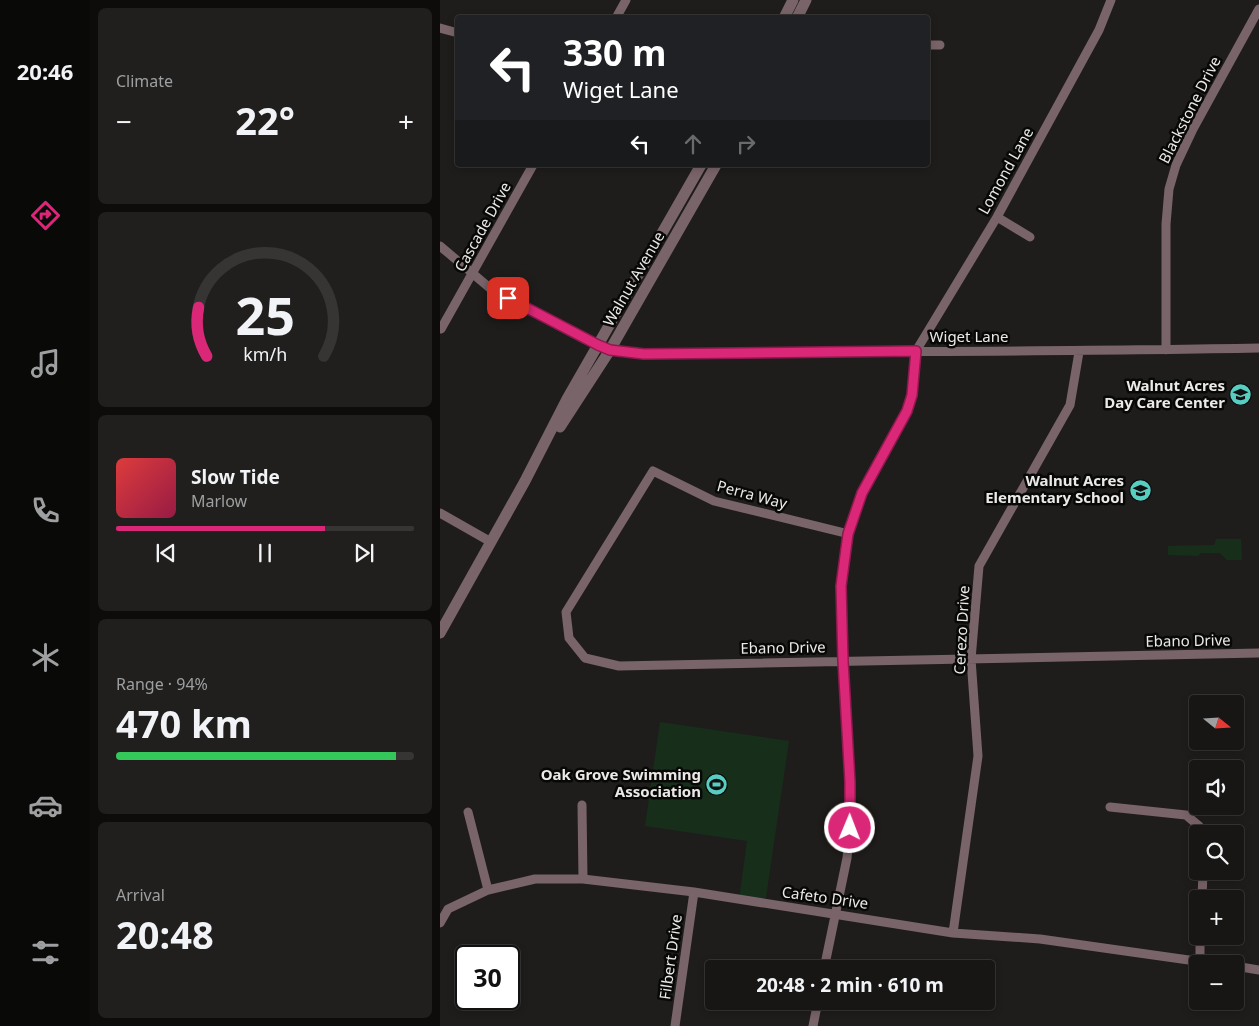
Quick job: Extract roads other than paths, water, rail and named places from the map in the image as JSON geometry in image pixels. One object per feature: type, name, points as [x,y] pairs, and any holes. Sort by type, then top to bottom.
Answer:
[{"type":"street","points":[[618,15],[626,0]]},
{"type":"street","points":[[786,15],[793,0]]},
{"type":"street","points":[[798,15],[806,0]]},
{"type":"street","name":"Lomond Lane","points":[[916,351],[997,217],[1100,30],[1111,0]]},
{"type":"street","name":"Blackstone Drive","points":[[1166,350],[1166,224],[1169,189],[1176,165],[1193,129],[1259,8]]},
{"type":"street","points":[[440,28],[455,32]]},
{"type":"street","points":[[930,46],[940,45]]},
{"type":"street","name":"Cascade Drive","points":[[441,329],[532,167]]},
{"type":"street","name":"Walnut Avenue","points":[[440,633],[525,481],[567,399],[700,167]]},
{"type":"street","name":"Walnut Avenue","points":[[525,481],[610,350],[715,167]]},
{"type":"street","points":[[997,217],[1030,237]]},
{"type":"street","name":"Wiget Lane","points":[[440,246],[491,288],[610,350],[644,354],[916,351],[1079,352],[1259,348]]},
{"type":"street","points":[[826,960],[847,858],[850,828],[850,782],[841,586],[848,534],[862,493],[907,411],[912,395],[916,351]]},
{"type":"street","name":"Cerezo Drive","points":[[953,933],[978,756],[971,659],[979,566],[1070,404],[1079,352]]},
{"type":"street","name":"Perra Way","points":[[653,471],[714,501],[848,534]]},
{"type":"street","name":"Ebano Drive","points":[[653,471],[566,612],[569,638],[585,658],[619,666],[1259,653]]},
{"type":"street","points":[[440,513],[491,542]]},
{"type":"street","points":[[582,805],[583,879]]},
{"type":"street","points":[[1110,807],[1186,815],[1199,825]]},
{"type":"street","points":[[468,812],[488,890]]},
{"type":"street","name":"Cafeto Drive","points":[[440,923],[448,910],[488,890],[535,879],[583,879],[694,892],[953,933],[1040,939],[1189,959]]},
{"type":"street","name":"Filbert Drive","points":[[675,1026],[694,892]]},
{"type":"street","points":[[1244,968],[1259,970]]},
{"type":"street","points":[[813,1026],[816,1010]]},
{"type":"street","points":[[666,1026],[675,1026]]},
{"type":"place","name":"Walnut Acres Day Care Center","points":[[1241,395]]},
{"type":"place","name":"Walnut Acres Elementary School","points":[[1140,490]]},
{"type":"place","name":"Oak Grove Swimming Association","points":[[717,784]]}]
